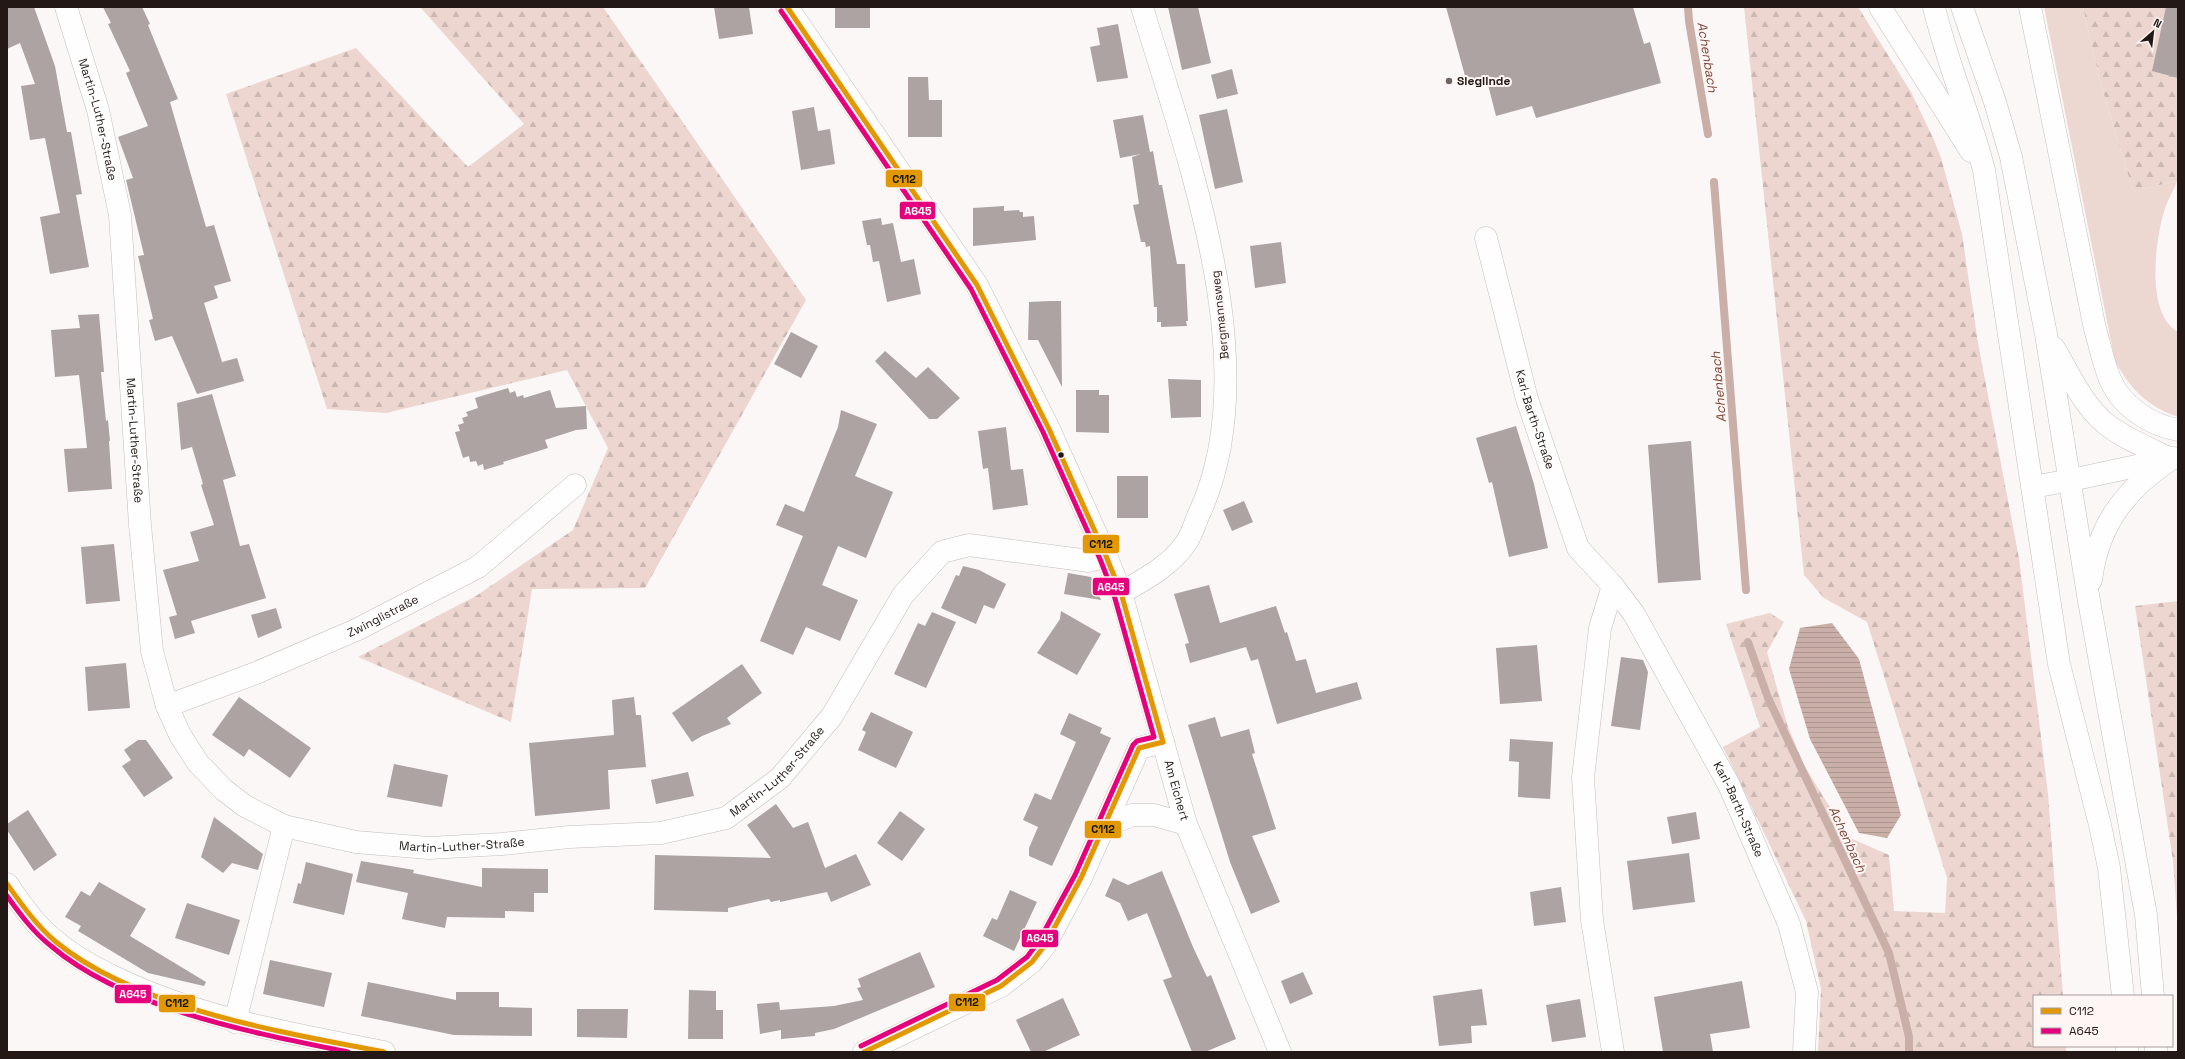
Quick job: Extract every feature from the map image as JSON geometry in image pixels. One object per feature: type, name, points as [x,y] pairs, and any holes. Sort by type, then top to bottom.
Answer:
[{"type":"street","name":"Martin-Luther-Straße","points":[[66,7],[98,110],[120,215],[140,525],[152,651],[167,706],[180,735],[198,763],[224,790],[245,806],[284,826],[356,842],[429,848],[502,844],[569,837],[662,833],[726,818],[780,778],[832,716],[903,594],[942,552],[969,546],[1089,561],[1106,556]]},
{"type":"street","name":"Am Eichert","points":[[787,7],[977,285],[1049,429],[1121,593],[1186,824],[1280,1052]]},
{"type":"street","name":"Bergmannsweg","points":[[1121,593],[1157,573],[1186,543],[1210,491],[1224,433],[1226,356],[1218,283],[1191,169],[1142,7]]},
{"type":"street","points":[[1880,7],[1984,170]]},
{"type":"street","points":[[1934,7],[1947,59],[1970,121],[1984,170],[2059,664],[2100,825],[2109,868],[2123,995]]},
{"type":"street","points":[[1962,7],[1995,102],[2011,157],[2046,334],[2071,480],[2089,601],[2146,915],[2153,995]]},
{"type":"street","points":[[2030,7],[2095,328],[2110,380],[2125,403],[2147,420],[2178,430]]},
{"type":"street","name":"Karl-Barth-Straße","points":[[1486,238],[1528,399],[1578,548],[1613,586],[1634,614],[1729,785],[1789,924],[1807,992],[1804,1052]]},
{"type":"street","points":[[2046,334],[2088,405],[2106,424],[2130,440],[2175,458]]},
{"type":"street","points":[[2033,487],[2175,458]]},
{"type":"street","points":[[2089,601],[2092,573],[2099,545],[2110,518],[2127,495],[2148,475],[2175,458]]},
{"type":"street","name":"Zwinglistraße","points":[[167,706],[256,673],[356,630],[478,567],[575,485]]},
{"type":"street","points":[[1613,586],[1600,628],[1583,778],[1592,920],[1613,1052]]},
{"type":"street","points":[[864,1052],[1001,986],[1032,962],[1045,946],[1082,878],[1139,748],[1163,742]]},
{"type":"street","points":[[1106,826],[1132,815],[1154,815],[1186,824]]},
{"type":"street","points":[[235,1022],[284,826]]},
{"type":"street","points":[[7,884],[38,926],[65,949],[94,968],[153,996],[235,1022],[384,1052]]},
{"type":"shaded area","points":[[2044,7],[2083,7],[2100,81],[2133,191],[2177,181],[2164,211],[2160,228],[2157,243],[2156,278],[2157,295],[2161,310],[2168,323],[2178,332],[2178,417],[2148,402],[2141,396],[2121,372],[2115,361]]},
{"type":"shaded area","points":[[1832,623],[1859,659],[1901,815],[1887,838],[1859,833],[1810,739],[1789,669],[1800,628]]},
{"type":"green space","points":[[420,7],[603,7],[806,300],[645,588],[532,589],[511,722],[358,657],[476,596],[573,530],[608,448],[567,370],[386,413],[327,409],[226,94],[356,48],[468,167],[524,124]]},
{"type":"green space","points":[[1744,7],[1858,7],[1911,92],[1941,158],[1962,234],[1978,343],[2019,558],[2048,794],[2063,995],[2033,995],[2033,1047],[2066,1047],[2066,1052],[1818,1052],[1821,989],[1806,921],[1723,747],[1760,727],[1726,624],[1770,613],[1784,622],[1767,652],[1787,724],[1804,765],[1848,837],[1889,855],[1894,911],[1945,913],[1947,878],[1867,622],[1824,598],[1804,575]]},
{"type":"green space","points":[[2083,7],[2178,7],[2177,181],[2133,191],[2100,81]]},
{"type":"green space","points":[[2178,601],[2178,931],[2173,861],[2135,606]]},
{"type":"building","points":[[7,7],[34,7],[55,66],[67,132],[71,132],[82,194],[76,195],[89,267],[50,274],[40,217],[60,213],[45,138],[30,140],[21,86],[35,84],[20,43],[7,49]]},
{"type":"building","points":[[103,7],[142,7],[150,24],[148,25],[178,99],[170,102],[206,227],[214,225],[231,281],[214,286],[218,298],[204,303],[222,362],[237,358],[244,381],[197,394],[172,336],[155,341],[149,320],[153,319],[138,256],[144,255],[126,180],[133,178],[118,137],[148,126],[126,73],[130,71],[108,24],[111,23]]},
{"type":"building","points":[[714,7],[749,7],[753,34],[719,39]]},
{"type":"building","points":[[835,7],[870,7],[870,28],[835,28]]},
{"type":"building","points":[[1168,7],[1198,7],[1211,63],[1182,70]]},
{"type":"building","points":[[1446,7],[1633,7],[1644,44],[1650,42],[1661,83],[1536,118],[1532,106],[1496,116],[1486,77],[1467,83]]},
{"type":"building","points":[[2166,7],[2178,7],[2178,78],[2152,71]]},
{"type":"building","points":[[1118,24],[1128,78],[1097,82],[1090,47],[1100,45],[1097,28]]},
{"type":"building","points":[[1232,69],[1238,94],[1217,99],[1211,75]]},
{"type":"building","points":[[908,77],[928,77],[929,100],[942,100],[942,137],[908,137]]},
{"type":"building","points":[[814,107],[818,131],[830,129],[835,164],[801,170],[792,111]]},
{"type":"building","points":[[1227,109],[1243,182],[1215,189],[1199,115]]},
{"type":"building","points":[[1143,115],[1150,152],[1153,151],[1159,185],[1162,185],[1177,264],[1185,264],[1187,326],[1161,327],[1161,322],[1157,322],[1157,307],[1154,307],[1150,246],[1146,247],[1145,242],[1141,242],[1133,205],[1139,204],[1132,157],[1141,154],[1120,158],[1113,120]]},
{"type":"building","points":[[1004,206],[1004,211],[1019,210],[1020,212],[1023,212],[1023,217],[1034,216],[1036,240],[973,246],[973,208]]},
{"type":"building","points":[[881,218],[882,225],[893,223],[901,262],[914,259],[921,294],[887,302],[879,261],[873,262],[870,245],[867,245],[862,221]]},
{"type":"building","points":[[1281,242],[1286,283],[1255,288],[1250,246]]},
{"type":"building","points":[[1061,301],[1062,387],[1038,340],[1028,340],[1029,302]]},
{"type":"building","points":[[99,314],[104,372],[101,372],[106,421],[108,420],[110,441],[112,489],[68,492],[64,449],[87,448],[79,375],[55,377],[51,330],[80,328],[78,315]]},
{"type":"building","points":[[791,332],[818,346],[801,378],[774,364]]},
{"type":"building","points":[[885,351],[916,378],[928,367],[960,398],[937,419],[929,419],[875,361]]},
{"type":"building","points":[[1168,379],[1201,380],[1201,417],[1171,418]]},
{"type":"building","points":[[508,388],[510,393],[515,391],[517,397],[523,395],[524,398],[550,390],[556,408],[586,406],[587,429],[576,430],[545,440],[548,448],[503,462],[504,464],[484,470],[483,464],[478,466],[476,461],[470,462],[469,456],[463,458],[455,432],[460,431],[458,425],[464,423],[462,418],[468,416],[466,412],[478,408],[475,398]]},
{"type":"building","points":[[1076,390],[1099,390],[1099,395],[1109,395],[1109,433],[1076,432]]},
{"type":"building","points":[[212,394],[236,476],[223,480],[240,546],[249,544],[266,598],[191,621],[195,633],[175,639],[169,617],[177,615],[163,570],[199,561],[190,532],[214,525],[201,485],[203,484],[192,447],[181,450],[177,403]]},
{"type":"building","points":[[841,410],[877,424],[855,476],[893,492],[866,558],[838,546],[822,585],[858,600],[840,641],[806,627],[793,655],[760,641],[803,536],[776,525],[785,504],[804,512],[838,427]]},
{"type":"building","points":[[1516,426],[1534,484],[1548,548],[1509,557],[1492,482],[1489,483],[1476,438]]},
{"type":"building","points":[[1006,427],[1011,470],[1023,469],[1028,505],[993,510],[988,468],[983,469],[978,431]]},
{"type":"building","points":[[1691,441],[1701,580],[1658,583],[1648,445]]},
{"type":"building","points":[[1117,476],[1148,476],[1148,518],[1117,518]]},
{"type":"building","points":[[1244,501],[1253,522],[1232,531],[1223,510]]},
{"type":"building","points":[[114,544],[120,601],[86,604],[81,547]]},
{"type":"building","points":[[963,566],[979,570],[1006,584],[994,609],[984,605],[976,624],[941,608],[956,575],[959,576]]},
{"type":"building","points":[[1068,573],[1091,577],[1101,600],[1064,594]]},
{"type":"building","points":[[1209,585],[1220,623],[1276,606],[1285,633],[1287,632],[1296,661],[1306,659],[1316,693],[1357,682],[1362,699],[1277,724],[1258,659],[1251,661],[1246,647],[1190,663],[1185,644],[1189,643],[1174,594]]},
{"type":"building","points":[[276,608],[282,628],[258,638],[251,615]]},
{"type":"building","points":[[1061,611],[1101,634],[1077,675],[1037,653],[1060,619]]},
{"type":"building","points":[[932,612],[956,622],[926,688],[894,674],[918,623],[925,626]]},
{"type":"building","points":[[1537,645],[1542,701],[1500,704],[1496,648]]},
{"type":"building","points":[[1621,657],[1643,660],[1648,672],[1640,730],[1611,726]]},
{"type":"building","points":[[126,663],[130,708],[88,711],[85,667]]},
{"type":"building","points":[[742,664],[762,693],[727,718],[731,724],[702,736],[692,742],[672,713]]},
{"type":"building","points":[[239,697],[311,748],[290,778],[249,749],[244,757],[212,735]]},
{"type":"building","points":[[634,697],[636,715],[641,715],[646,767],[608,770],[610,809],[535,816],[529,743],[614,735],[612,700]]},
{"type":"building","points":[[871,712],[913,732],[896,768],[858,750],[866,732],[862,730]]},
{"type":"building","points":[[1069,713],[1102,728],[1100,733],[1111,738],[1052,866],[1029,856],[1029,848],[1038,827],[1023,820],[1035,793],[1051,800],[1076,742],[1060,734]]},
{"type":"building","points":[[1215,717],[1221,737],[1249,729],[1255,753],[1252,754],[1276,829],[1252,836],[1280,902],[1251,914],[1230,862],[1188,725]]},
{"type":"building","points":[[1510,739],[1553,742],[1550,799],[1518,797],[1519,762],[1509,761]]},
{"type":"building","points":[[138,740],[146,740],[173,778],[144,797],[122,766],[131,760],[124,750]]},
{"type":"building","points":[[394,764],[448,775],[442,807],[387,797]]},
{"type":"building","points":[[688,772],[694,796],[656,804],[651,780]]},
{"type":"building","points":[[776,804],[793,828],[808,822],[825,868],[856,854],[871,885],[831,902],[827,892],[780,902],[780,900],[771,902],[769,899],[728,908],[728,912],[654,910],[655,855],[771,858],[747,825]]},
{"type":"building","points":[[28,810],[57,855],[34,871],[7,830],[7,824]]},
{"type":"building","points":[[900,811],[925,829],[902,861],[877,843]]},
{"type":"building","points":[[1696,812],[1700,839],[1672,844],[1667,817]]},
{"type":"building","points":[[214,817],[263,854],[258,870],[232,863],[223,873],[201,857]]},
{"type":"building","points":[[1689,853],[1695,902],[1633,910],[1627,861]]},
{"type":"building","points":[[361,861],[414,870],[413,873],[482,887],[482,868],[548,869],[548,893],[534,893],[534,912],[505,911],[505,918],[447,917],[445,928],[402,919],[408,893],[356,882]]},
{"type":"building","points":[[306,862],[353,874],[344,915],[293,903],[298,883],[301,884]]},
{"type":"building","points":[[1162,871],[1207,977],[1211,975],[1236,1039],[1205,1052],[1192,1052],[1163,980],[1172,977],[1147,913],[1128,921],[1120,903],[1105,896],[1113,878],[1128,885]]},
{"type":"building","points":[[99,882],[146,909],[130,936],[206,982],[204,986],[148,973],[78,931],[81,926],[65,917],[81,891],[90,896]]},
{"type":"building","points":[[1561,887],[1566,922],[1534,926],[1530,892]]},
{"type":"building","points":[[1010,890],[1037,902],[1014,951],[983,936],[992,918],[997,920]]},
{"type":"building","points":[[187,903],[240,920],[229,955],[175,938]]},
{"type":"building","points":[[920,952],[935,987],[834,1029],[815,1033],[815,1036],[781,1039],[781,1030],[760,1034],[757,1004],[779,1002],[780,1010],[834,1006],[863,1000],[857,988],[861,987],[858,979]]},
{"type":"building","points":[[270,960],[332,973],[324,1007],[263,994]]},
{"type":"building","points":[[1303,972],[1313,994],[1290,1004],[1281,981]]},
{"type":"building","points":[[1742,981],[1750,1028],[1710,1034],[1713,1052],[1663,1052],[1654,997]]},
{"type":"building","points":[[368,982],[456,1000],[456,992],[499,992],[499,1007],[532,1008],[532,1036],[454,1035],[361,1016]]},
{"type":"building","points":[[1482,989],[1487,1025],[1471,1026],[1472,1043],[1439,1046],[1433,996]]},
{"type":"building","points":[[689,990],[716,991],[716,1010],[723,1010],[723,1039],[688,1039]]},
{"type":"building","points":[[1063,998],[1080,1035],[1043,1052],[1031,1052],[1016,1020]]},
{"type":"building","points":[[1580,999],[1586,1037],[1552,1042],[1546,1005]]},
{"type":"building","points":[[577,1009],[628,1009],[627,1038],[577,1037]]},
{"type":"waterway","name":"Achenbach","points":[[1688,7],[1708,134]]},
{"type":"waterway","name":"Achenbach","points":[[1714,182],[1746,590]]},
{"type":"waterway","name":"Achenbach","points":[[1748,642],[1768,698],[1889,953],[1909,1037],[1909,1052]]},
{"type":"transit line","name":"C112","points":[[787,7],[977,285],[1049,429],[1106,556],[1121,593],[1163,742]]},
{"type":"transit line","name":"A645","points":[[781,11],[971,289],[1043,432],[1100,559],[1114,595],[1154,737],[1137,741],[1133,745],[1075,875],[1039,941],[1027,957],[997,980],[861,1046]]},
{"type":"transit line","name":"C112","points":[[864,1052],[1001,986],[1032,962],[1045,945],[1081,878],[1139,748],[1163,742]]},
{"type":"transit line","name":"C112","points":[[7,884],[36,922],[56,942],[89,965],[127,985],[212,1015],[301,1036],[384,1052]]},
{"type":"transit line","name":"A645","points":[[7,896],[44,941],[81,968],[115,986],[192,1016],[232,1027],[348,1052]]},
{"type":"place","name":"Sieglinde","points":[[1449,81]]}]
